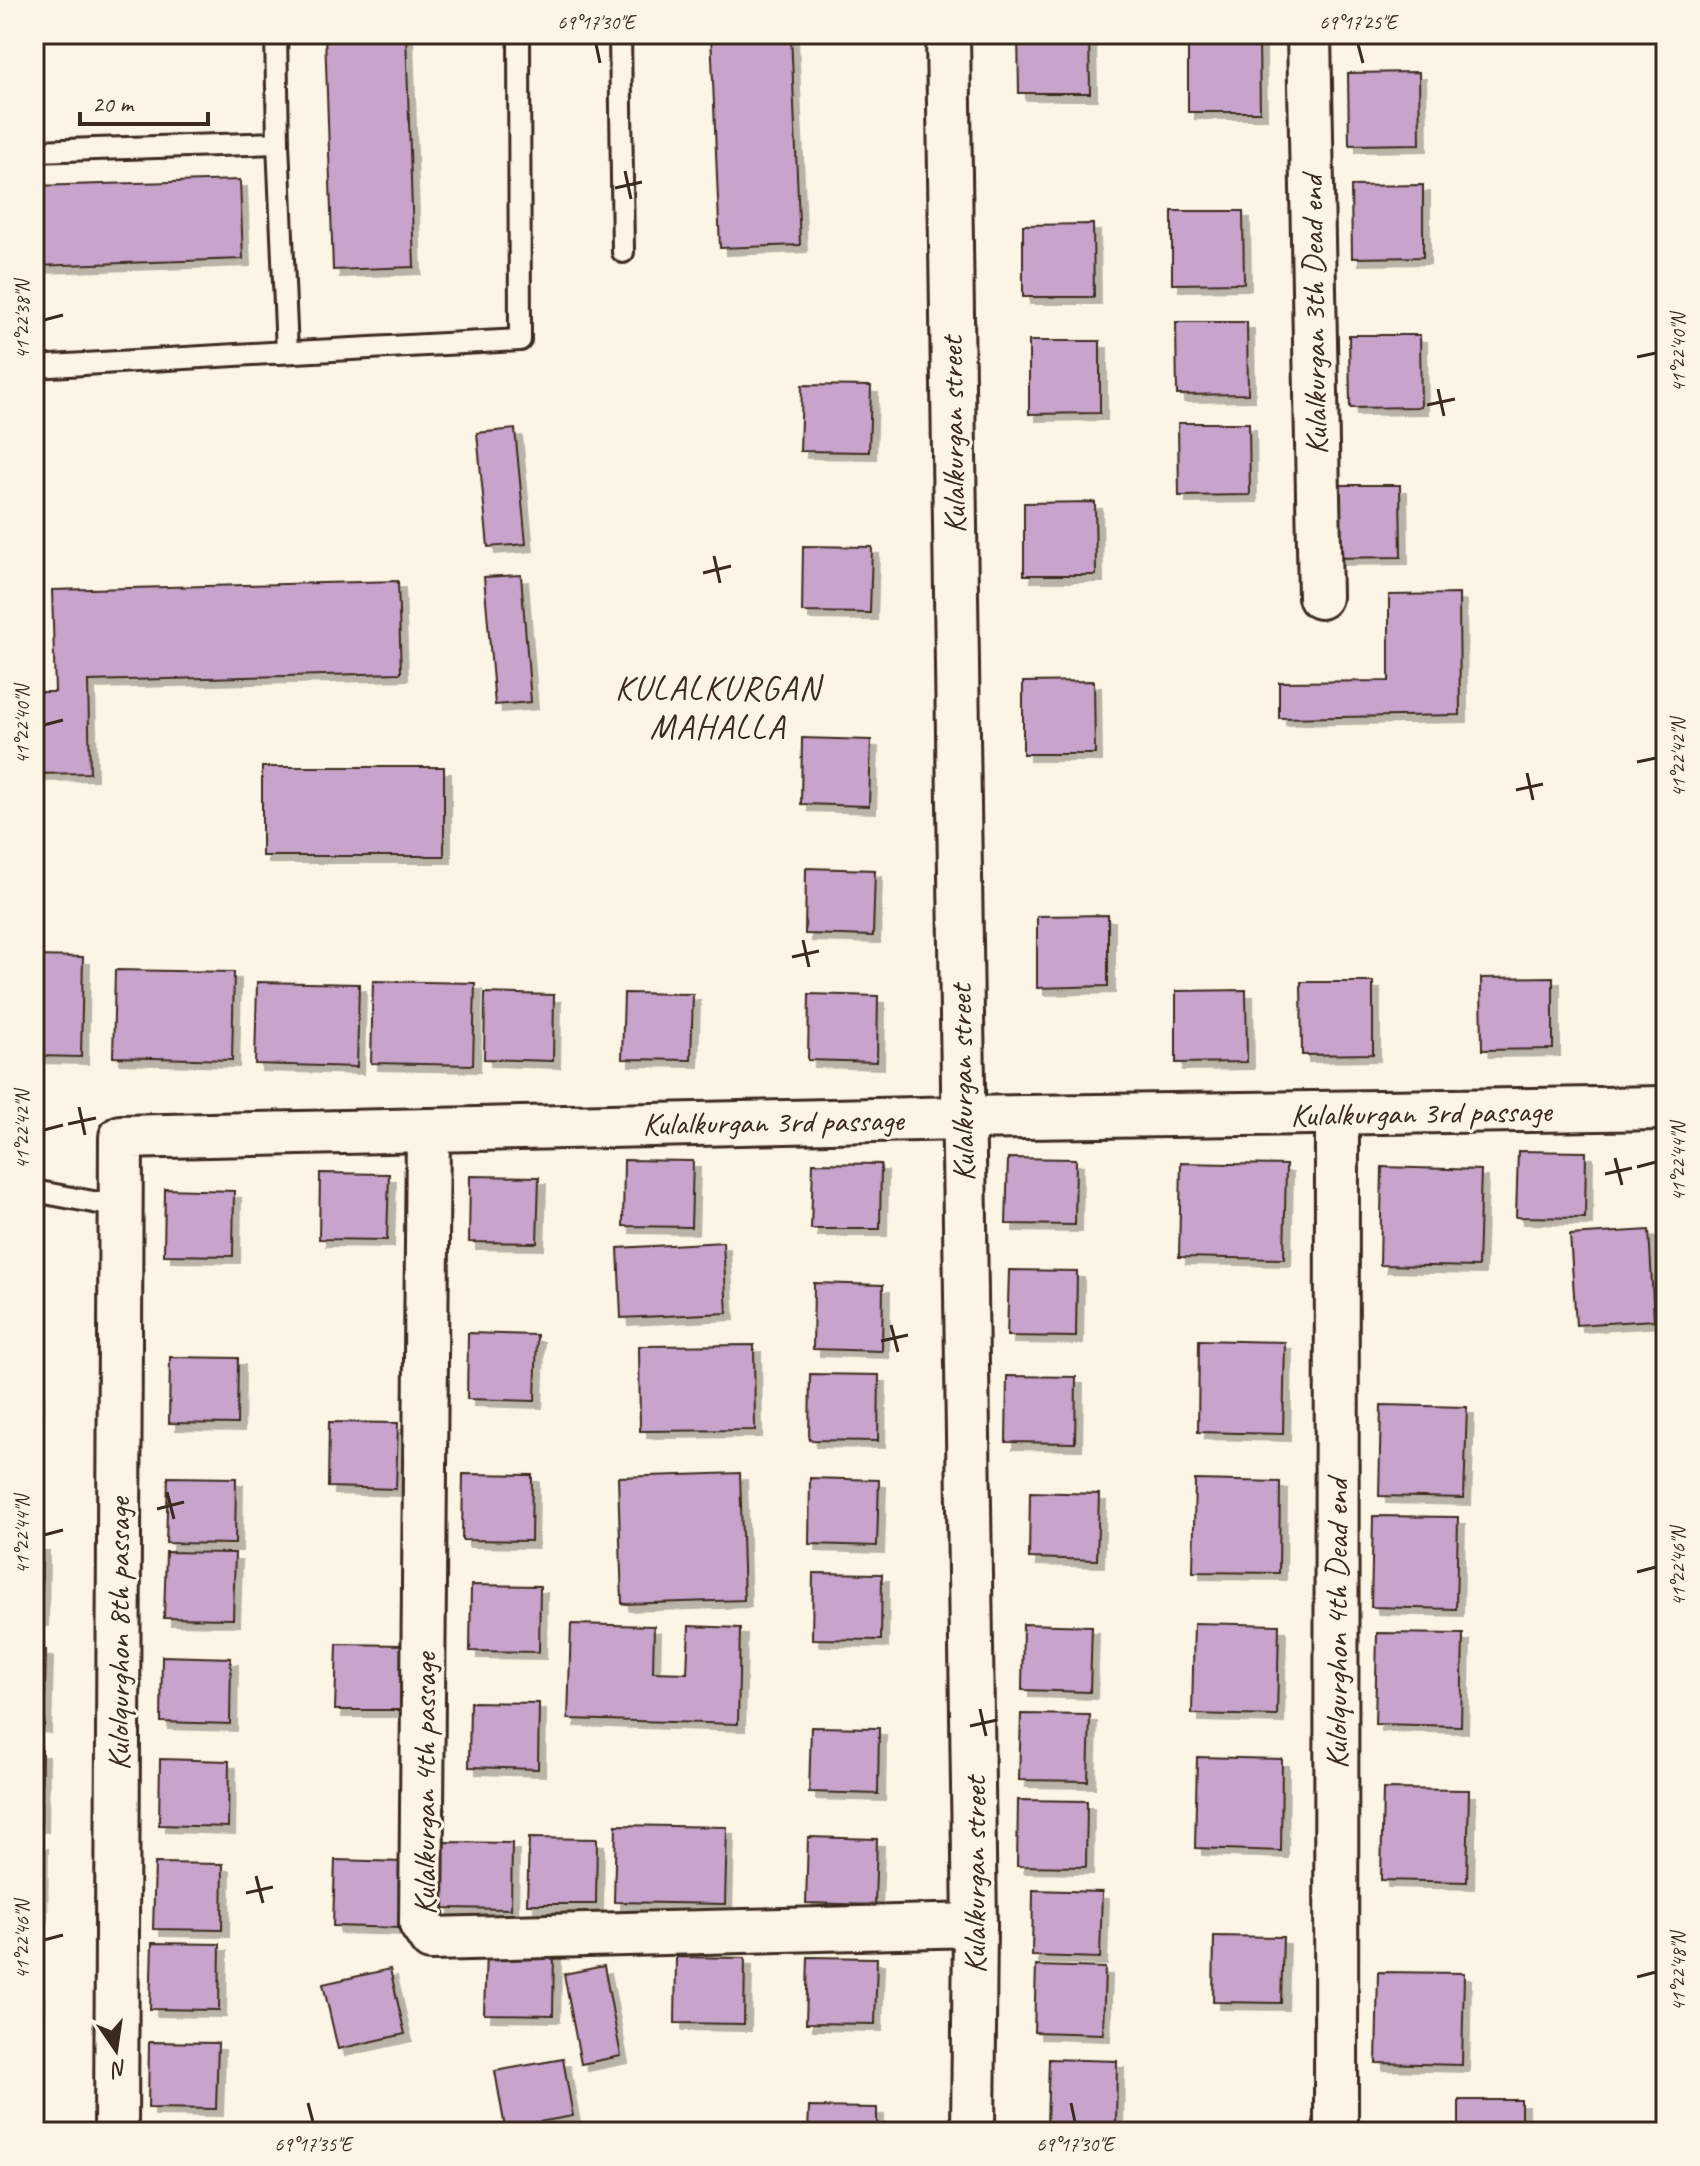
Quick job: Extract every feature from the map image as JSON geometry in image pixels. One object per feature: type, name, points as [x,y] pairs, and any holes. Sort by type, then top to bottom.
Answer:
[{"type":"street","name":"Kulalkurgan street","points":[[948,34],[975,1925],[973,2132]]},
{"type":"street","name":"Kulalkurgan 3th Dead end","points":[[1309,34],[1320,597]]},
{"type":"street","name":"Kulalkurgan 3rd passage","points":[[121,1137],[962,1118],[1666,1108]]},
{"type":"street","name":"Kulolqurghon 4th Dead end","points":[[1336,2132],[1337,1115]]},
{"type":"street","name":"Kulalkurgan 4th passage","points":[[428,1130],[421,1924],[424,1932],[431,1939],[975,1925]]},
{"type":"street","name":"Kulolqurghon 8th passage","points":[[116,2132],[121,1137]]},
{"type":"lane","points":[[276,34],[287,352],[277,353]]},
{"type":"lane","points":[[34,367],[520,340],[519,34]]},
{"type":"lane","points":[[620,34],[623,252]]},
{"type":"lane","points":[[34,151],[278,143]]},
{"type":"lane","points":[[34,1191],[120,1207]]},
{"type":"building","points":[[325,34],[406,34],[414,267],[333,270]]},
{"type":"building","points":[[711,34],[791,34],[800,245],[720,248]]},
{"type":"building","points":[[1018,34],[1089,34],[1090,93],[1019,93]]},
{"type":"building","points":[[1259,39],[1260,112],[1188,112],[1188,40]]},
{"type":"building","points":[[1419,72],[1420,144],[1349,145],[1348,73]]},
{"type":"building","points":[[240,180],[243,259],[34,266],[34,186]]},
{"type":"building","points":[[1423,185],[1423,257],[1352,258],[1351,186]]},
{"type":"building","points":[[1172,211],[1243,211],[1244,283],[1172,284]]},
{"type":"building","points":[[1093,224],[1094,297],[1023,297],[1023,225]]},
{"type":"building","points":[[1176,322],[1247,322],[1248,394],[1177,395]]},
{"type":"building","points":[[1349,335],[1420,335],[1421,407],[1350,408]]},
{"type":"building","points":[[1029,341],[1100,341],[1100,413],[1029,414]]},
{"type":"building","points":[[802,385],[871,386],[869,452],[800,451]]},
{"type":"building","points":[[1178,423],[1249,423],[1250,495],[1179,496]]},
{"type":"building","points":[[515,429],[526,544],[488,547],[477,433]]},
{"type":"building","points":[[1329,485],[1400,485],[1401,557],[1330,558]]},
{"type":"building","points":[[1095,502],[1096,575],[1024,575],[1024,503]]},
{"type":"building","points":[[803,546],[872,547],[870,613],[802,612]]},
{"type":"building","points":[[521,575],[531,702],[495,705],[484,577]]},
{"type":"building","points":[[398,581],[401,673],[88,681],[90,773],[34,774],[34,692],[55,692],[52,590]]},
{"type":"building","points":[[1459,594],[1460,715],[1279,718],[1279,682],[1389,681],[1389,595]]},
{"type":"building","points":[[1094,681],[1095,754],[1023,754],[1023,682]]},
{"type":"building","points":[[802,738],[871,740],[869,806],[801,804]]},
{"type":"building","points":[[262,767],[444,767],[444,856],[262,856]]},
{"type":"building","points":[[1660,775],[1666,775],[1666,855],[1661,855]]},
{"type":"building","points":[[806,868],[875,870],[873,936],[805,934]]},
{"type":"building","points":[[1660,870],[1666,870],[1666,950],[1661,950]]},
{"type":"building","points":[[1108,915],[1108,986],[1037,988],[1037,916]]},
{"type":"building","points":[[34,956],[83,957],[81,1057],[34,1056]]},
{"type":"building","points":[[1659,967],[1666,967],[1666,1047],[1660,1047]]},
{"type":"building","points":[[115,970],[234,972],[232,1060],[113,1057]]},
{"type":"building","points":[[1553,977],[1553,1049],[1482,1050],[1481,978]]},
{"type":"building","points":[[373,981],[475,983],[473,1065],[371,1063]]},
{"type":"building","points":[[257,982],[359,984],[357,1067],[255,1064]]},
{"type":"building","points":[[1301,982],[1373,982],[1373,1054],[1302,1055]]},
{"type":"building","points":[[1246,990],[1247,1062],[1176,1063],[1176,991]]},
{"type":"building","points":[[485,993],[554,995],[553,1061],[484,1059]]},
{"type":"building","points":[[624,993],[693,994],[691,1060],[622,1059]]},
{"type":"building","points":[[809,994],[878,996],[877,1062],[808,1060]]},
{"type":"building","points":[[1518,1151],[1586,1152],[1585,1218],[1516,1217]]},
{"type":"building","points":[[1008,1158],[1076,1159],[1075,1225],[1006,1224]]},
{"type":"building","points":[[624,1160],[693,1161],[691,1227],[623,1226]]},
{"type":"building","points":[[813,1163],[881,1164],[880,1229],[811,1229]]},
{"type":"building","points":[[1181,1163],[1286,1165],[1284,1259],[1179,1257]]},
{"type":"building","points":[[1382,1167],[1481,1170],[1478,1267],[1380,1265]]},
{"type":"building","points":[[320,1173],[389,1174],[387,1240],[319,1239]]},
{"type":"building","points":[[470,1176],[539,1177],[537,1243],[469,1242]]},
{"type":"building","points":[[165,1189],[234,1191],[233,1256],[164,1255]]},
{"type":"building","points":[[1649,1230],[1654,1320],[1576,1325],[1570,1235]]},
{"type":"building","points":[[723,1242],[727,1313],[621,1318],[618,1248]]},
{"type":"building","points":[[1009,1270],[1077,1271],[1076,1337],[1007,1336]]},
{"type":"building","points":[[814,1283],[883,1285],[882,1351],[813,1349]]},
{"type":"building","points":[[468,1333],[537,1335],[535,1401],[467,1399]]},
{"type":"building","points":[[1199,1340],[1285,1342],[1283,1434],[1198,1432]]},
{"type":"building","points":[[754,1345],[755,1430],[640,1431],[639,1346]]},
{"type":"building","points":[[170,1357],[238,1358],[237,1424],[169,1423]]},
{"type":"building","points":[[34,1372],[37,1372],[36,1437],[34,1437]]},
{"type":"building","points":[[810,1374],[879,1375],[878,1441],[809,1440]]},
{"type":"building","points":[[1007,1376],[1076,1377],[1075,1443],[1006,1442]]},
{"type":"building","points":[[1381,1405],[1467,1407],[1464,1498],[1379,1496]]},
{"type":"building","points":[[329,1422],[398,1423],[396,1489],[328,1487]]},
{"type":"building","points":[[740,1473],[744,1600],[622,1604],[618,1477]]},
{"type":"building","points":[[463,1474],[532,1475],[531,1541],[462,1540]]},
{"type":"building","points":[[168,1477],[236,1478],[235,1544],[166,1543]]},
{"type":"building","points":[[810,1478],[879,1480],[877,1546],[809,1544]]},
{"type":"building","points":[[1195,1480],[1280,1482],[1279,1573],[1193,1572]]},
{"type":"building","points":[[1030,1492],[1099,1494],[1097,1560],[1029,1558]]},
{"type":"building","points":[[1373,1516],[1458,1517],[1456,1609],[1371,1607]]},
{"type":"building","points":[[34,1544],[42,1544],[41,1619],[34,1619]]},
{"type":"building","points":[[166,1552],[235,1553],[233,1619],[164,1618]]},
{"type":"building","points":[[813,1573],[882,1574],[881,1640],[812,1639]]},
{"type":"building","points":[[471,1585],[540,1586],[539,1652],[470,1651]]},
{"type":"building","points":[[1194,1623],[1279,1625],[1277,1716],[1192,1714]]},
{"type":"building","points":[[571,1624],[654,1626],[653,1672],[687,1673],[689,1626],[740,1628],[738,1724],[568,1719]]},
{"type":"building","points":[[1023,1624],[1092,1626],[1090,1692],[1022,1690]]},
{"type":"building","points":[[1377,1633],[1463,1634],[1461,1726],[1375,1724]]},
{"type":"building","points":[[337,1644],[405,1645],[404,1710],[335,1710]]},
{"type":"building","points":[[34,1650],[46,1650],[44,1726],[34,1725]]},
{"type":"building","points":[[162,1656],[231,1658],[230,1724],[161,1722]]},
{"type":"building","points":[[470,1702],[539,1703],[538,1769],[469,1767]]},
{"type":"building","points":[[1021,1714],[1090,1715],[1088,1781],[1019,1780]]},
{"type":"building","points":[[811,1727],[879,1728],[878,1794],[809,1792]]},
{"type":"building","points":[[34,1750],[42,1750],[41,1825],[34,1825]]},
{"type":"building","points":[[1197,1757],[1282,1759],[1281,1851],[1195,1848]]},
{"type":"building","points":[[160,1759],[229,1761],[228,1827],[159,1825]]},
{"type":"building","points":[[1383,1789],[1469,1790],[1467,1882],[1381,1880]]},
{"type":"building","points":[[1018,1800],[1087,1801],[1086,1867],[1017,1866]]},
{"type":"building","points":[[616,1825],[727,1827],[725,1904],[614,1902]]},
{"type":"building","points":[[808,1837],[877,1839],[875,1905],[806,1903]]},
{"type":"building","points":[[529,1838],[597,1839],[596,1904],[527,1904]]},
{"type":"building","points":[[34,1842],[41,1842],[40,1918],[34,1918]]},
{"type":"building","points":[[444,1842],[512,1843],[511,1909],[442,1908]]},
{"type":"building","points":[[335,1860],[404,1862],[402,1928],[333,1926]]},
{"type":"building","points":[[155,1863],[223,1864],[222,1930],[153,1929]]},
{"type":"building","points":[[1033,1890],[1102,1892],[1100,1958],[1032,1956]]},
{"type":"building","points":[[1214,1936],[1283,1937],[1281,2003],[1213,2002]]},
{"type":"building","points":[[152,1943],[220,1944],[219,2010],[150,2009]]},
{"type":"building","points":[[486,1950],[554,1951],[553,2015],[484,2014]]},
{"type":"building","points":[[676,1957],[745,1958],[744,2024],[675,2023]]},
{"type":"building","points":[[808,1957],[877,1958],[875,2024],[806,2023]]},
{"type":"building","points":[[604,1966],[621,2056],[581,2064],[564,1974]]},
{"type":"building","points":[[1036,1966],[1105,1968],[1103,2034],[1034,2032]]},
{"type":"building","points":[[390,1969],[405,2034],[338,2049],[323,1984]]},
{"type":"building","points":[[1378,1972],[1464,1973],[1462,2065],[1376,2063]]},
{"type":"building","points":[[34,1992],[37,1992],[34,2105]]},
{"type":"building","points":[[149,2042],[218,2043],[216,2109],[148,2108]]},
{"type":"building","points":[[563,2059],[573,2116],[505,2128],[495,2071]]},
{"type":"building","points":[[1049,2059],[1117,2061],[1116,2127],[1047,2125]]},
{"type":"building","points":[[1459,2100],[1521,2100],[1521,2132],[1459,2132]]},
{"type":"building","points":[[809,2107],[877,2108],[877,2132],[808,2132]]},
{"type":"building","points":[[1200,2129],[1285,2131],[1285,2132],[1200,2132]]},
{"type":"district","name":"KULALKURGAN MAHALLA","points":[[718,706]]}]
